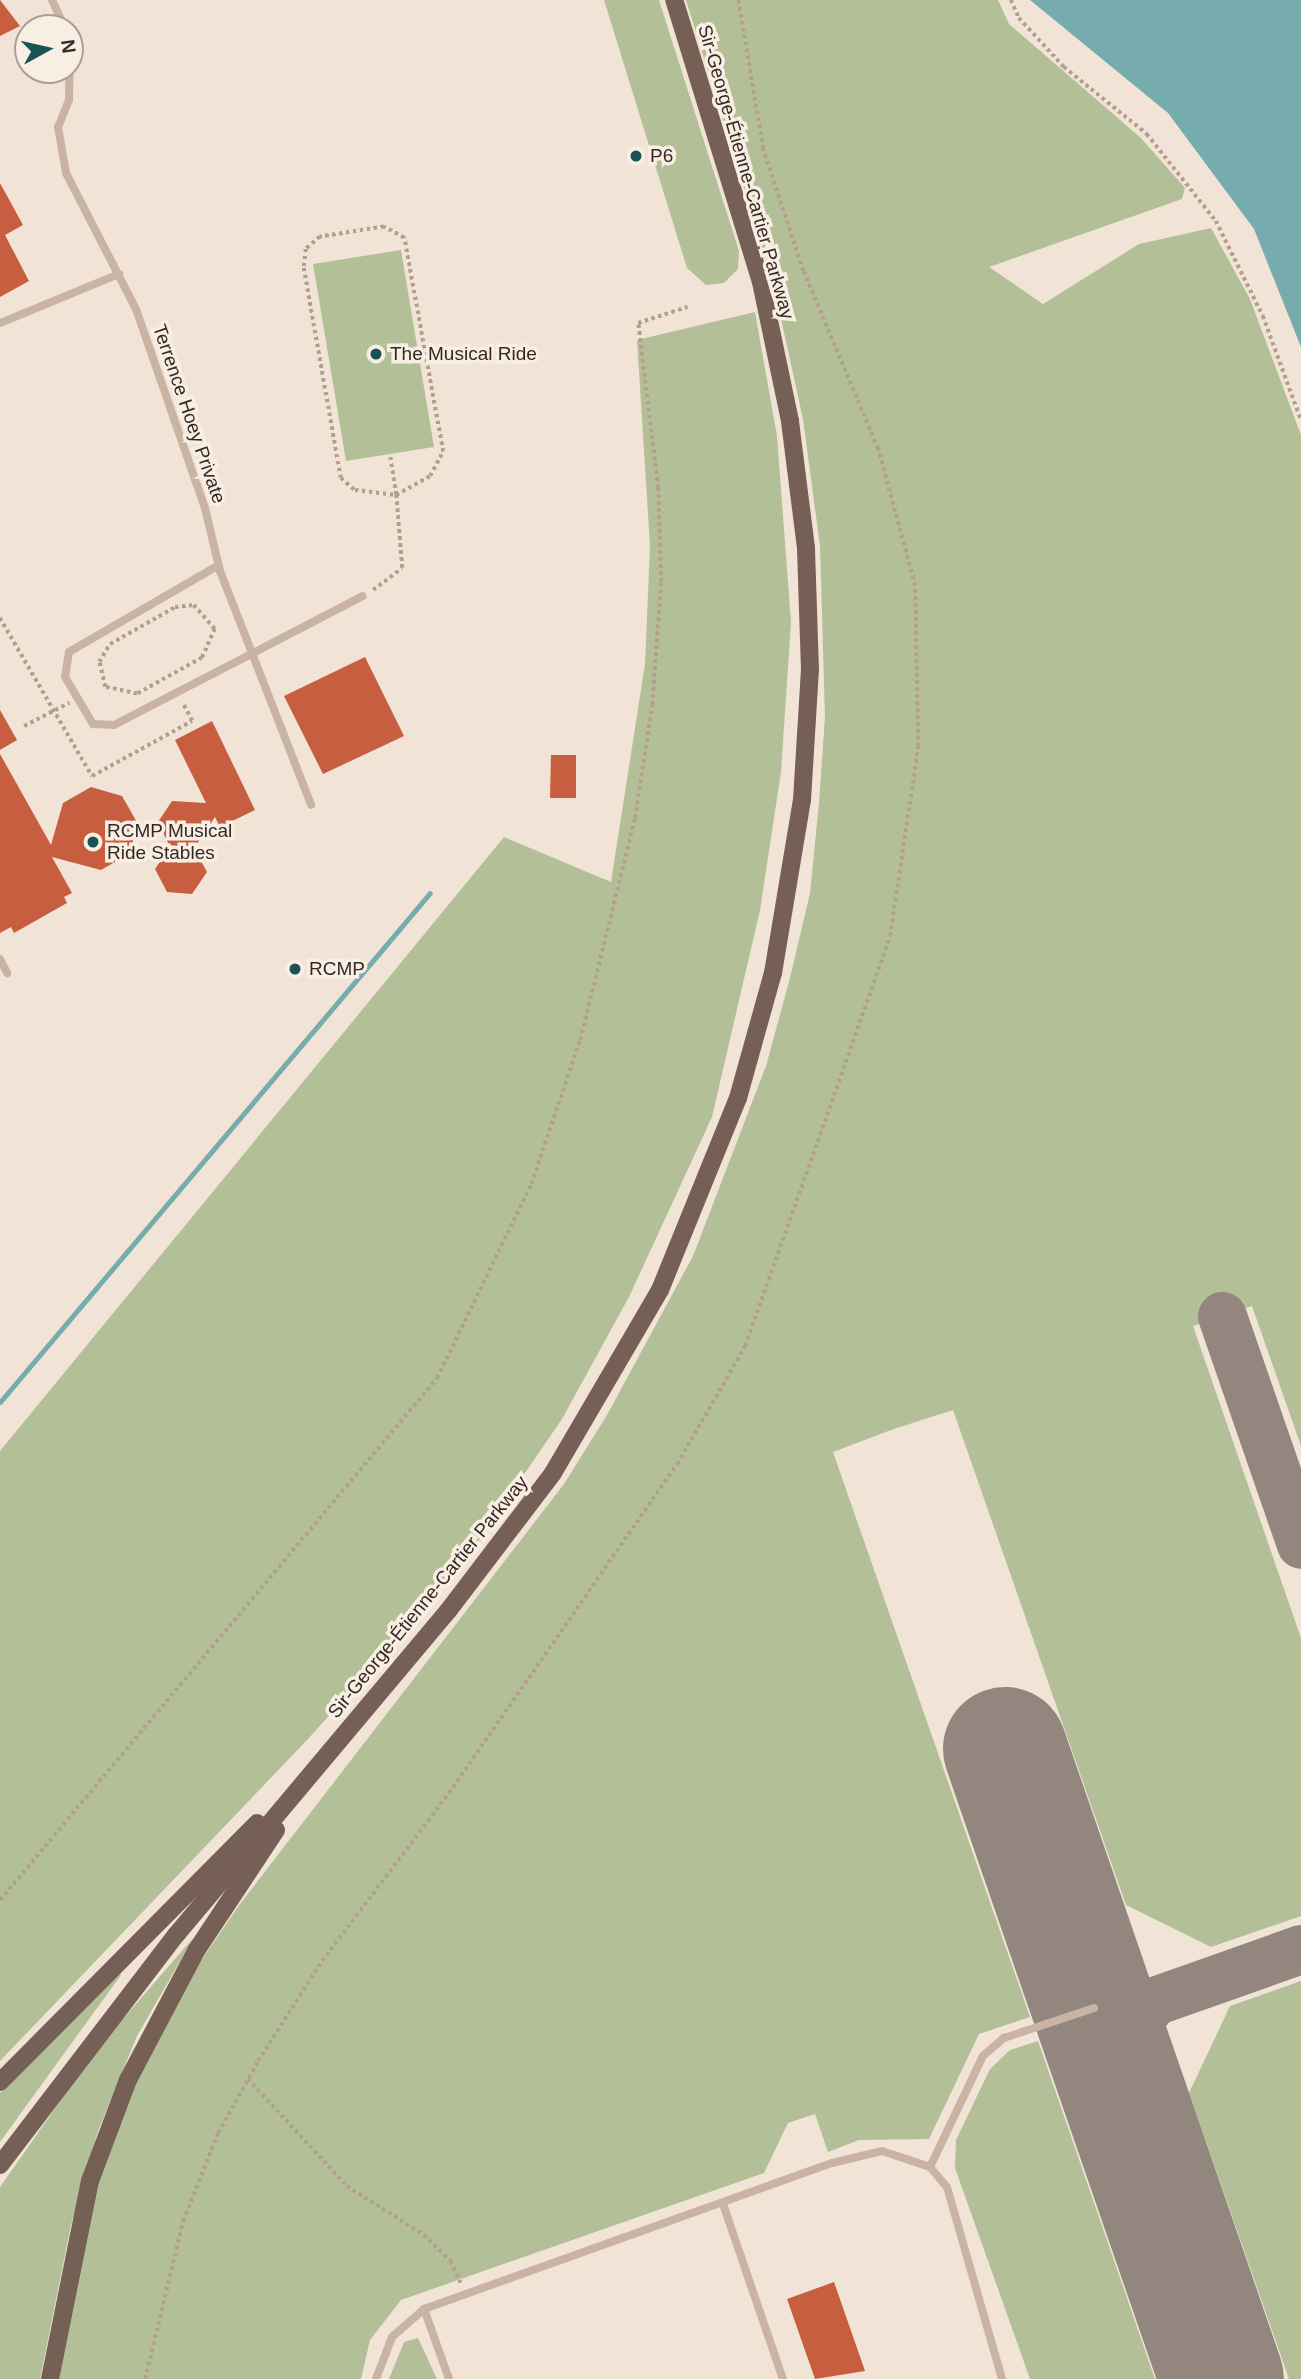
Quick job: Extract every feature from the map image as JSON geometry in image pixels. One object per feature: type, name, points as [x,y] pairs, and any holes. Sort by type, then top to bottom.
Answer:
[{"type":"main road","name":"Sir-George-Étienne-Cartier Parkway","points":[[0,2165],[176,1935],[530,1507],[621,1363],[708,1181],[750,1060],[779,942],[805,760],[806,548],[790,421],[761,282],[674,0]]},
{"type":"main road","points":[[0,2082],[318,1765]]},
{"type":"main road","points":[[50,2379],[90,2181],[128,2080],[196,1951],[318,1765]]},
{"type":"lane","name":"Terrence Hoey Private","points":[[69,84],[69,100],[58,127],[66,173],[119,274],[201,495],[219,565],[250,653],[311,805]]},
{"type":"lane","points":[[0,323],[119,274]]},
{"type":"lane","points":[[219,565],[69,652],[63,671],[93,724],[107,727],[363,596]]},
{"type":"lane","points":[[0,959],[7,973]]},
{"type":"lane","points":[[930,2167],[983,2056],[1004,2038],[1094,2008]]},
{"type":"lane","points":[[376,2379],[392,2337],[424,2309],[871,2152],[895,2152],[930,2167],[957,2212],[1002,2379]]},
{"type":"lane","points":[[723,2204],[783,2379]]},
{"type":"lane","points":[[424,2309],[449,2379]]},
{"type":"path","points":[[738,0],[763,149],[803,271]]},
{"type":"path","points":[[1011,0],[1019,18],[1063,67],[1147,134],[1216,221],[1263,317],[1301,420]]},
{"type":"path","points":[[374,227],[391,228],[408,246],[443,452],[430,476],[396,495],[355,490],[341,478],[304,268],[312,242],[374,227]]},
{"type":"path","points":[[0,1900],[437,1378],[531,1184],[580,1040],[635,818],[652,705],[659,501],[638,323],[687,307]]},
{"type":"path","points":[[363,596],[402,568],[390,457]]},
{"type":"path","points":[[194,605],[207,613],[215,629],[208,652],[137,694],[105,687],[99,662],[110,644],[175,607],[194,605]]},
{"type":"path","points":[[24,726],[77,699]]},
{"type":"path","points":[[248,2079],[347,2186],[424,2235],[451,2261],[465,2294]]},
{"type":"green space","points":[[604,0],[659,0],[739,251],[738,269],[724,283],[706,285],[687,268]]},
{"type":"green space","points":[[686,0],[998,0],[1009,24],[1141,138],[1185,188],[1182,199],[989,267],[1043,304],[1139,244],[1211,228],[1250,299],[1301,435],[1301,1446],[1252,1306],[1193,1326],[1301,1638],[1301,1916],[1211,1947],[1126,1905],[953,1410],[891,1430],[833,1452],[1030,2017],[979,2034],[929,2139],[859,2140],[828,2152],[815,2114],[788,2123],[764,2173],[401,2300],[370,2340],[361,2379],[56,2379],[96,2184],[133,2085],[176,1997],[240,1904],[564,1484],[607,1415],[693,1256],[766,1066],[790,978],[810,893],[825,717],[820,546],[803,419],[772,278]]},
{"type":"green space","points":[[401,250],[434,447],[346,461],[313,264]]},
{"type":"green space","points":[[755,312],[777,436],[791,622],[781,772],[760,910],[712,1117],[629,1297],[562,1419],[462,1565],[309,1738],[0,2061],[0,1451],[504,837],[611,882],[645,664],[650,546],[637,340]]},
{"type":"green space","points":[[194,1937],[137,2036],[98,2131],[71,2225],[40,2379],[0,2379],[0,2187],[96,2050]]},
{"type":"green space","points":[[118,1971],[121,1975],[0,2142],[0,2093]]},
{"type":"green space","points":[[1301,1981],[1301,2379],[1289,2379],[1189,2093],[1230,2006]]},
{"type":"green space","points":[[1038,2041],[1155,2379],[1030,2379],[955,2168],[956,2140],[990,2069],[1010,2050]]},
{"type":"green space","points":[[418,2338],[437,2379],[389,2379],[404,2342]]},
{"type":"water","points":[[1030,0],[1301,0],[1301,347],[1254,229],[1168,113]]},
{"type":"building","points":[[0,0],[14,18],[14,29],[0,36]]},
{"type":"building","points":[[0,183],[23,225],[5,235],[29,281],[0,297]]},
{"type":"building","points":[[365,657],[404,736],[323,774],[284,696]]},
{"type":"building","points":[[0,710],[17,740],[0,750]]},
{"type":"building","points":[[212,721],[255,810],[220,827],[215,817],[194,848],[207,872],[192,894],[167,892],[155,869],[170,847],[158,822],[172,801],[206,803],[175,740]]},
{"type":"building","name":"RCMP Musical Ride Stables","points":[[0,754],[51,845],[63,803],[91,787],[122,796],[138,824],[129,854],[101,870],[52,857],[72,893],[64,897],[67,903],[14,933],[11,927],[0,933]]},
{"type":"building","points":[[551,755],[576,755],[576,798],[550,798]]},
{"type":"building","points":[[834,2282],[865,2371],[815,2379],[787,2299]]},
{"type":"waterway","points":[[0,1402],[430,893]]},
{"type":"taxiway","points":[[1222,1316],[1301,1544]]},
{"type":"taxiway","points":[[1122,2088],[1123,2039],[1154,2001],[1301,1949]]},
{"type":"runway","points":[[1005,1749],[1222,2379]]},
{"type":"place","name":"P6","points":[[636,156]]},
{"type":"place","name":"The Musical Ride","points":[[376,354]]},
{"type":"place","name":"RCMP Musical Ride Stables","points":[[93,842]]},
{"type":"place","name":"RCMP","points":[[295,969]]}]
